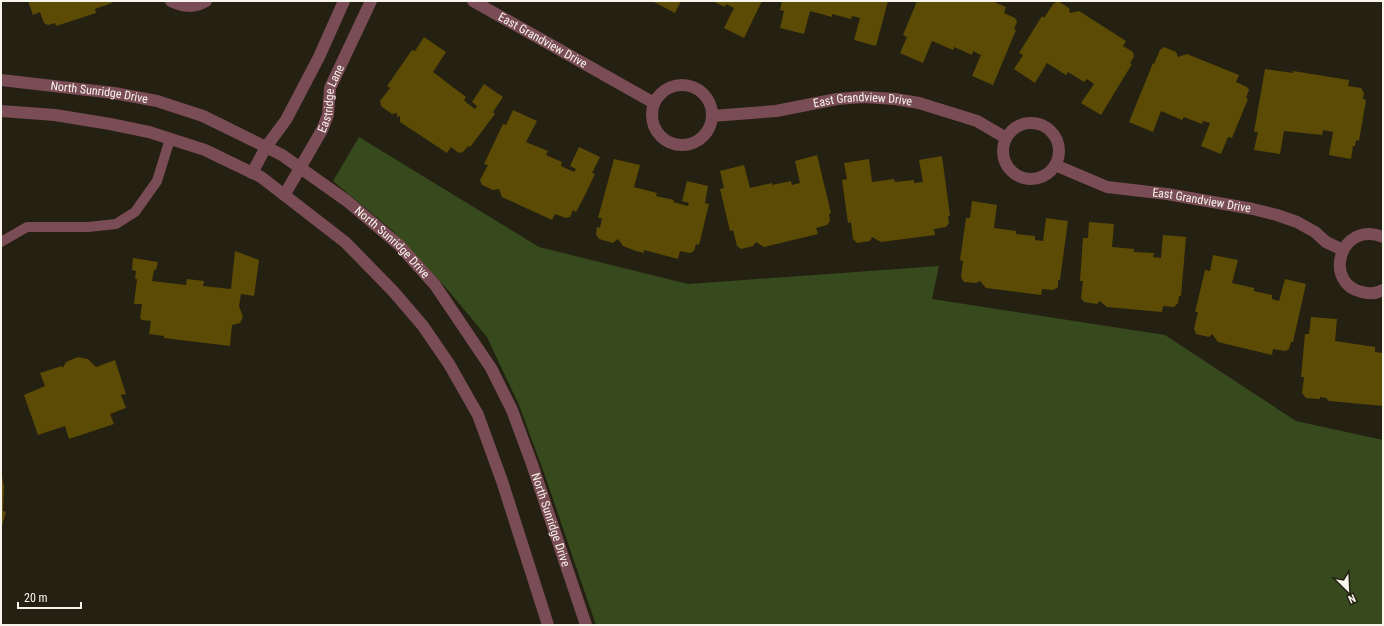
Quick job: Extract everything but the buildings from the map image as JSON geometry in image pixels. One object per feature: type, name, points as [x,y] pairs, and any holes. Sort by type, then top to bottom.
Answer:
[{"type":"street","points":[[171,1],[189,7],[199,5],[206,1]]},
{"type":"street","name":"Eastridge Lane","points":[[252,173],[266,147],[286,120],[319,57],[344,1]]},
{"type":"street","name":"Eastridge Lane","points":[[285,194],[322,130],[328,115],[330,88],[371,1]]},
{"type":"street","name":"East Grandview Drive","points":[[473,1],[654,104]]},
{"type":"street","name":"North Sunridge Drive","points":[[1,80],[114,93],[157,101],[203,116],[282,154],[346,201],[399,245],[435,285],[491,368],[512,410],[532,464],[586,625]]},
{"type":"street","points":[[684,85],[701,92],[709,103],[712,116],[710,126],[700,138],[686,144],[676,144],[666,140],[658,133],[652,114],[654,104],[666,90],[675,86],[684,85]]},
{"type":"street","name":"East Grandview Drive","points":[[712,116],[776,111],[837,99],[864,97],[895,99],[919,103],[977,121],[1006,138]]},
{"type":"street","points":[[1,111],[63,117],[149,132],[205,150],[252,173],[285,194],[345,242],[393,291],[424,326],[449,364],[478,415],[502,481],[548,625]]},
{"type":"street","points":[[1027,124],[1044,127],[1051,132],[1058,148],[1058,156],[1055,165],[1050,172],[1034,179],[1018,176],[1006,164],[1003,147],[1006,138],[1018,126],[1027,124]]},
{"type":"street","name":"East Grandview Drive","points":[[1055,165],[1107,187],[1253,209],[1277,215],[1297,222],[1315,232],[1326,242],[1343,250]]},
{"type":"street","points":[[1383,237],[1376,234],[1356,236],[1348,242],[1343,250],[1340,260],[1340,270],[1350,287],[1360,292],[1369,294],[1383,290]]},
{"type":"lane","points":[[1,242],[27,227],[50,225],[88,226],[116,224],[134,212],[157,181],[170,139]]},
{"type":"green space","points":[[359,137],[539,247],[688,284],[939,266],[932,299],[1165,335],[1296,421],[1383,440],[1383,625],[596,625],[519,405],[487,337],[447,289],[393,231],[333,181]]}]
